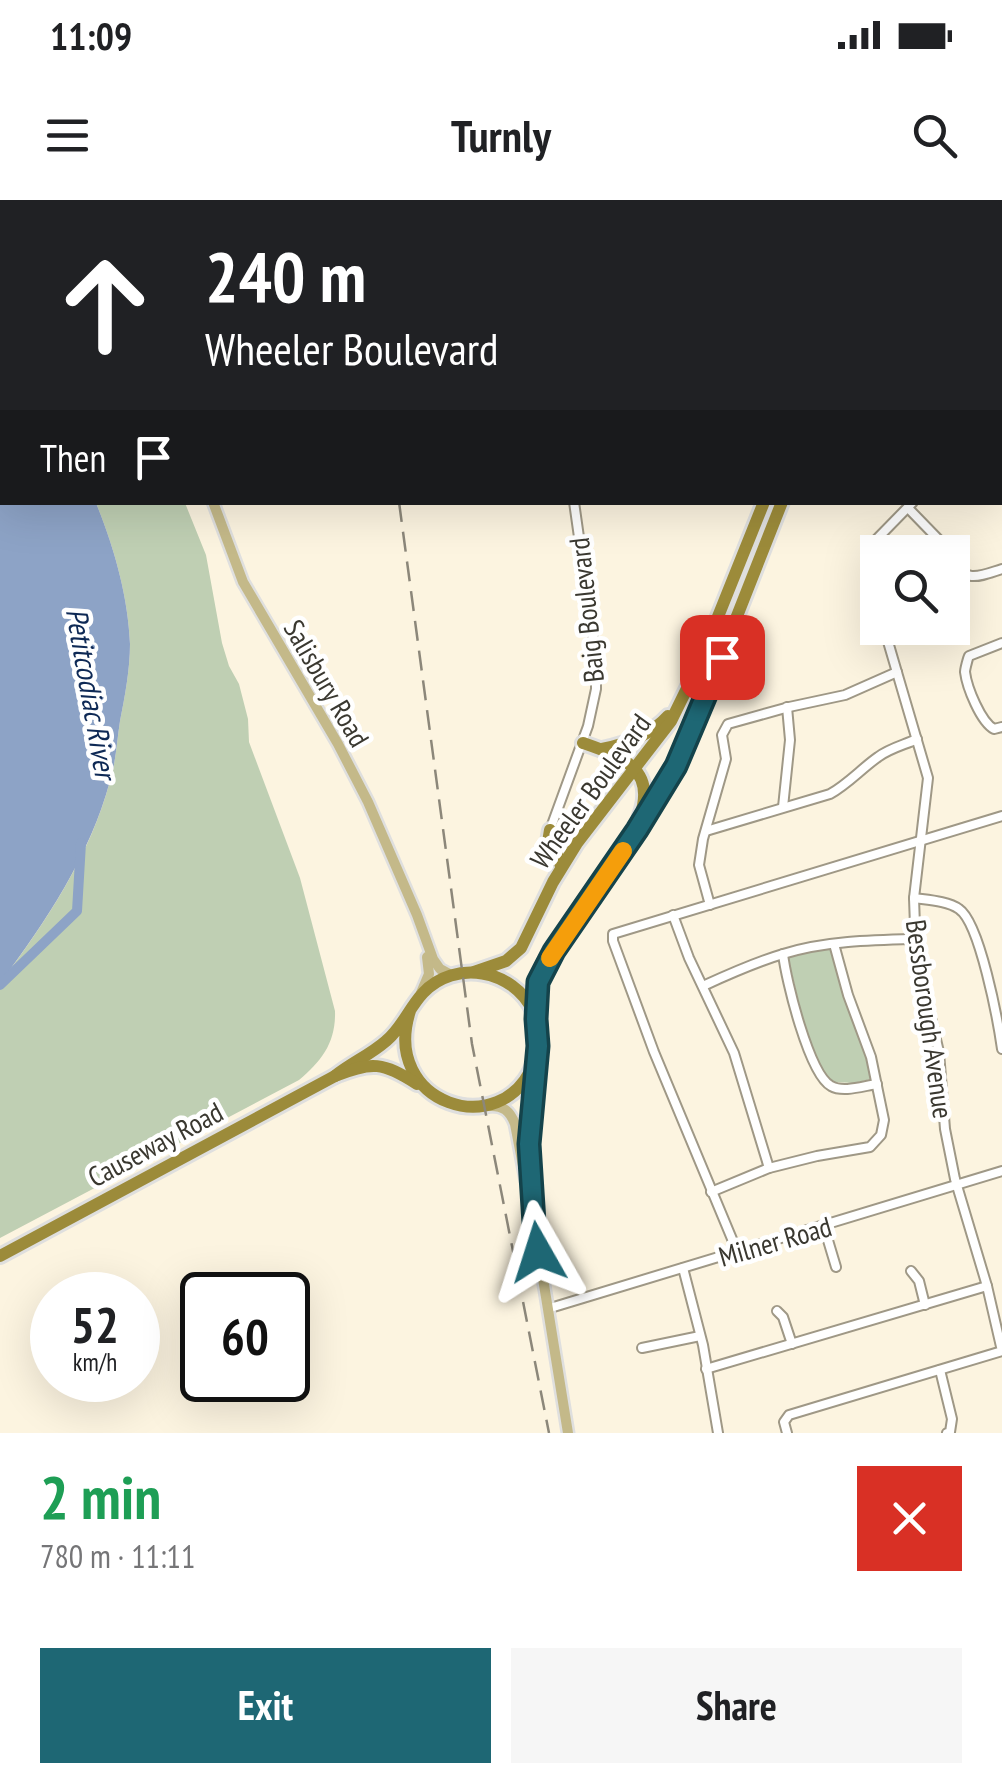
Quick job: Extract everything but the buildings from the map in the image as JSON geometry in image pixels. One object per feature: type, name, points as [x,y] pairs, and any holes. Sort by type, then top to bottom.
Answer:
[{"type":"highway","name":"Wheeler Boulevard","points":[[474,972],[506,961],[518,952],[561,867],[671,721],[763,505]]},
{"type":"highway","name":"Wheeler Boulevard","points":[[536,1019],[542,972],[656,801],[685,748],[781,505]]},
{"type":"highway","points":[[601,749],[626,743],[655,728],[687,690]]},
{"type":"highway","points":[[583,743],[636,768],[643,783],[639,818],[624,850]]},
{"type":"highway","points":[[550,830],[548,842],[561,867]]},
{"type":"highway","points":[[452,974],[497,976],[525,998],[536,1019],[537,1055],[526,1079],[518,1088],[483,1106],[458,1106],[438,1098],[418,1080],[406,1054],[406,1025],[413,1006],[426,990],[452,974]]},
{"type":"highway","name":"Causeway Road","points":[[0,1256],[335,1076],[384,1043],[413,1006]]},
{"type":"highway","name":"Causeway Road","points":[[335,1076],[378,1065],[428,1090]]},
{"type":"main road","name":"Salisbury Road","points":[[214,505],[243,582],[368,802],[436,965],[452,974]]},
{"type":"main road","name":"Salisbury Road","points":[[402,885],[428,964],[425,985],[413,1006]]},
{"type":"main road","points":[[534,1223],[529,1144],[537,1055]]},
{"type":"main road","points":[[483,1106],[496,1106],[512,1116],[534,1223],[568,1433]]},
{"type":"street","name":"Baig Boulevard","points":[[550,830],[592,712],[596,669],[574,505]]},
{"type":"street","points":[[881,535],[910,505],[935,535]]},
{"type":"street","points":[[970,576],[1002,569]]},
{"type":"street","points":[[1002,642],[969,656],[965,670],[985,724],[994,729],[1002,727]]},
{"type":"street","name":"Bessborough Avenue","points":[[889,645],[928,778],[914,898],[914,939],[939,1052],[945,1130],[1002,1351]]},
{"type":"street","points":[[710,905],[699,865],[726,759],[722,734],[728,724],[845,696],[897,672]]},
{"type":"street","points":[[784,806],[790,740],[787,708]]},
{"type":"street","points":[[706,830],[830,794],[877,757],[917,739]]},
{"type":"street","points":[[737,1251],[647,1034],[612,941],[613,934],[1002,816]]},
{"type":"street","points":[[914,898],[957,906],[969,918],[997,1008],[1002,1048]]},
{"type":"street","points":[[673,915],[734,1053],[770,1168]]},
{"type":"street","points":[[703,986],[783,954],[834,944],[914,939]]},
{"type":"street","points":[[710,1192],[770,1168],[870,1147],[881,1135],[884,1120],[871,1057],[834,944]]},
{"type":"street","points":[[783,954],[810,1055],[820,1076],[842,1090],[877,1084]]},
{"type":"street","name":"Milner Road","points":[[547,1310],[1002,1172]]},
{"type":"street","points":[[824,1227],[836,1267]]},
{"type":"street","points":[[684,1268],[718,1433]]},
{"type":"street","points":[[912,1271],[925,1305]]},
{"type":"street","points":[[706,1369],[987,1286]]},
{"type":"street","points":[[776,1310],[783,1317],[792,1344]]},
{"type":"street","points":[[642,1348],[700,1336]]},
{"type":"street","points":[[787,1433],[784,1422],[789,1415],[1002,1351]]},
{"type":"street","points":[[940,1370],[952,1419],[947,1433]]},
{"type":"green space","points":[[97,505],[186,505],[206,555],[222,643],[248,719],[249,742],[300,878],[335,1022],[326,1050],[299,1080],[0,1238],[0,983],[50,912],[79,862],[112,774],[130,644],[114,554]]},
{"type":"green space","points":[[834,947],[875,1078],[854,1083],[834,1082],[822,1074],[803,1020],[788,957]]},
{"type":"water","name":"Petitcodiac River","points":[[0,505],[97,505],[119,572],[130,644],[112,774],[79,861],[0,983]]},
{"type":"waterway","name":"Petitcodiac River","points":[[0,985],[77,911],[81,843]]},
{"type":"railway","points":[[399,505],[472,1044],[549,1433]]},
{"type":"slow traffic","points":[[550,958],[623,851]]},
{"type":"route","points":[[538,1252],[529,1144],[539,1037],[538,982],[554,951],[676,766],[722,657]]}]
